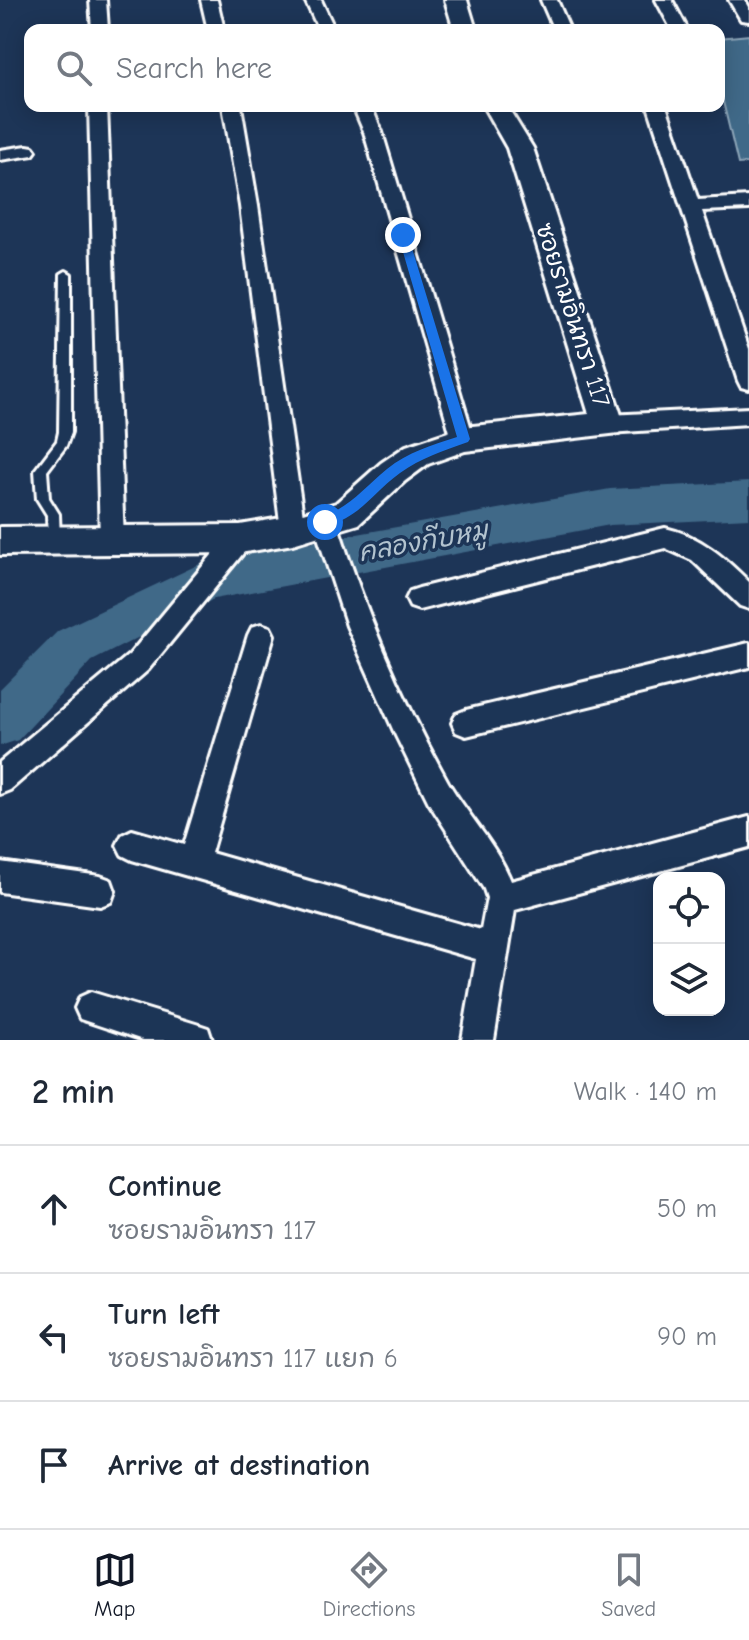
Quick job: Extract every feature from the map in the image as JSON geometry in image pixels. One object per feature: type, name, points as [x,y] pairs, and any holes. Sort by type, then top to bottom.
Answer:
[{"type":"street","points":[[98,0],[100,24]]},
{"type":"street","points":[[209,0],[215,24]]},
{"type":"street","points":[[313,0],[324,24]]},
{"type":"street","points":[[456,0],[463,24]]},
{"type":"street","points":[[549,0],[559,24]]},
{"type":"street","points":[[664,0],[677,24]]},
{"type":"street","points":[[98,112],[112,541]]},
{"type":"street","points":[[233,112],[293,530]]},
{"type":"street","points":[[365,112],[463,439]]},
{"type":"street","name":"ซอยรามอินทรา 117","points":[[0,541],[112,541],[232,550],[293,530],[329,535],[393,472],[417,455],[463,439],[608,424],[520,148],[499,112]]},
{"type":"street","points":[[659,112],[749,381]]},
{"type":"street","points":[[0,155],[27,151]]},
{"type":"street","points":[[690,206],[749,203]]},
{"type":"street","points":[[608,424],[749,416]]},
{"type":"street","points":[[329,535],[353,607],[385,685],[441,796],[497,881],[502,898],[478,1040]]},
{"type":"street","points":[[419,599],[665,538],[678,540],[698,551],[749,598]]},
{"type":"street","points":[[0,780],[139,662],[232,550]]},
{"type":"street","points":[[193,863],[261,635]]},
{"type":"street","points":[[466,723],[749,655]]},
{"type":"street","points":[[502,898],[749,832]]},
{"type":"street","points":[[132,845],[495,949]]},
{"type":"street","points":[[0,877],[100,891]]},
{"type":"street","points":[[91,1008],[196,1040]]},
{"type":"lane","points":[[54,541],[53,514],[43,499],[41,470],[62,443],[65,432],[66,274]]},
{"type":"water","points":[[749,35],[749,163],[738,164],[725,110],[725,37]]},
{"type":"waterway","name":"คลองกีบหมู","points":[[0,723],[75,646],[206,581],[610,507],[749,500]]},
{"type":"route","points":[[325,522],[347,514],[393,472],[417,455],[463,439],[403,235]]}]
